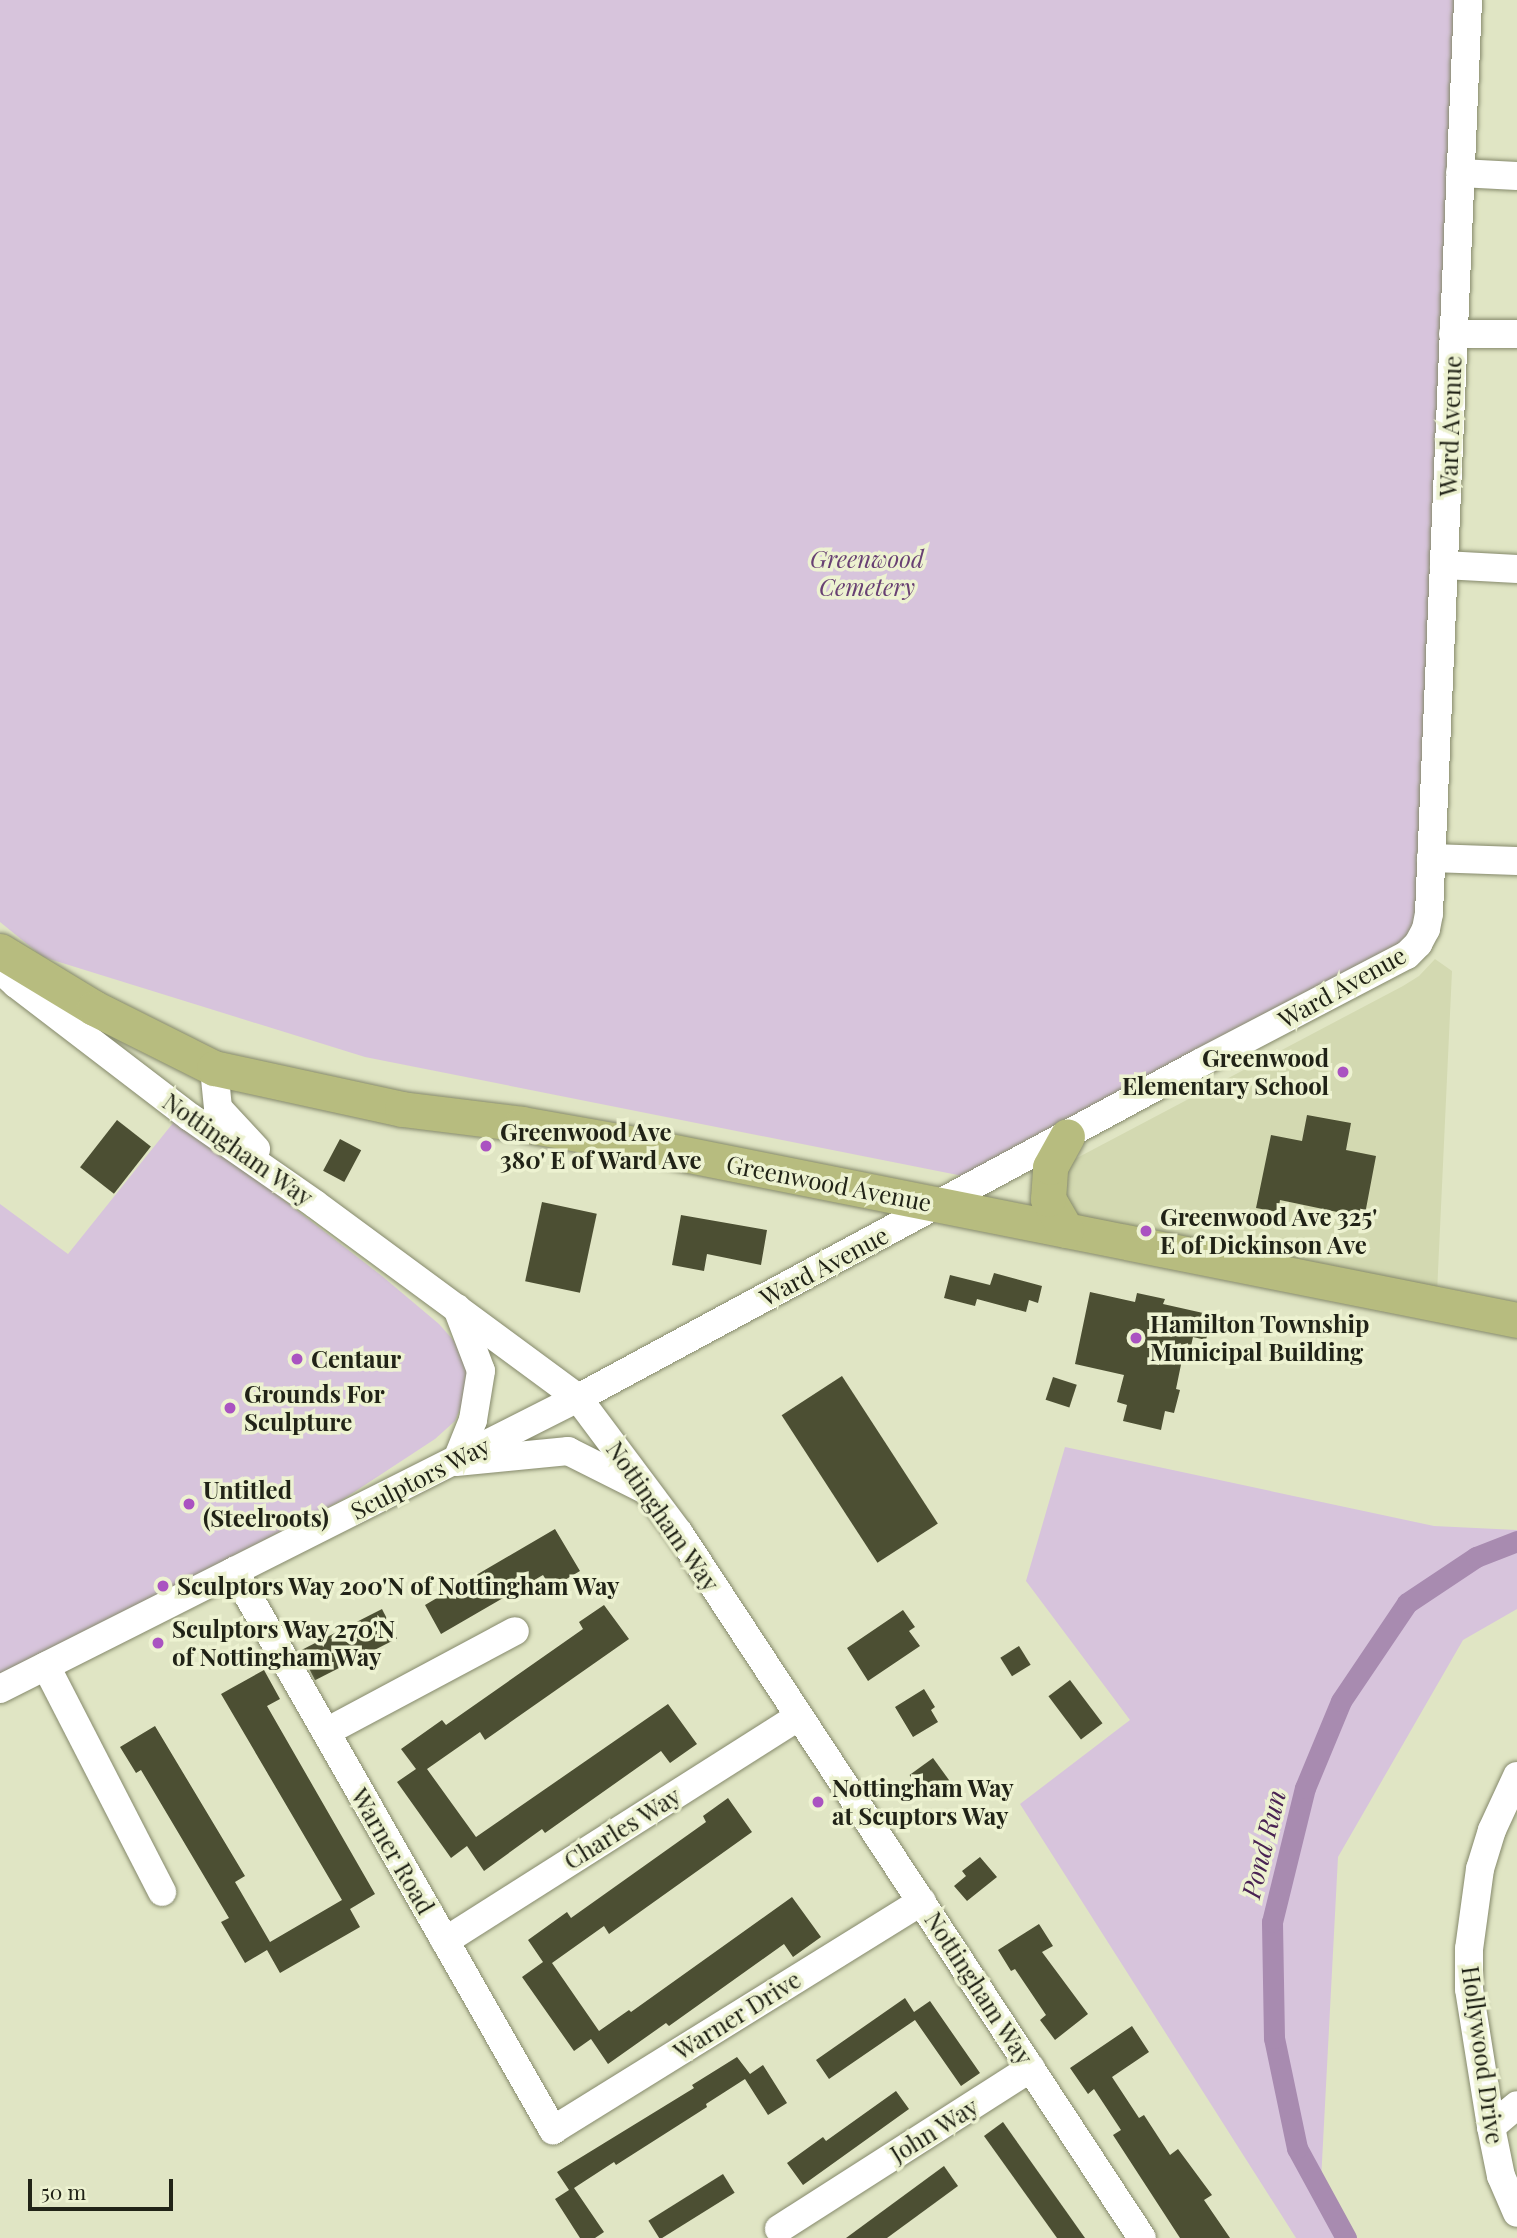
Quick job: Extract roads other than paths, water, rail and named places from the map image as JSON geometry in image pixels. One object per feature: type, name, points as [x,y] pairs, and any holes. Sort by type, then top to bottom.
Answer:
[{"type":"main road","name":"Greenwood Avenue","points":[[0,951],[94,1008],[214,1068],[402,1110],[535,1126],[1517,1320]]},
{"type":"main road","points":[[1066,1230],[1048,1199],[1050,1167],[1067,1136]]},
{"type":"street","name":"Ward Avenue","points":[[578,1398],[1407,955],[1426,929],[1468,0]]},
{"type":"street","points":[[1460,173],[1517,176]]},
{"type":"street","points":[[1453,334],[1517,334]]},
{"type":"street","points":[[1444,565],[1517,569]]},
{"type":"street","points":[[1431,858],[1517,862]]},
{"type":"street","name":"Nottingham Way","points":[[0,969],[190,1117],[315,1203],[578,1398],[679,1533],[1142,2238]]},
{"type":"street","points":[[214,1068],[218,1108],[251,1144],[315,1203]]},
{"type":"street","points":[[457,1308],[481,1371],[473,1420],[456,1462],[568,1451],[646,1490]]},
{"type":"street","name":"Sculptors Way","points":[[0,1689],[456,1462],[578,1398]]},
{"type":"street","name":"Warner Road","points":[[234,1571],[553,2130]]},
{"type":"street","points":[[326,1732],[516,1631]]},
{"type":"street","points":[[46,1666],[162,1892]]},
{"type":"street","name":"Charles Way","points":[[445,1941],[799,1716]]},
{"type":"street","name":"Hollywood Drive","points":[[1517,1776],[1492,1830],[1480,1869],[1469,1949],[1469,1989],[1491,2127],[1501,2176],[1517,2213]]},
{"type":"street","name":"Warner Drive","points":[[553,2130],[922,1901]]},
{"type":"street","name":"John Way","points":[[779,2229],[1031,2068]]},
{"type":"street","points":[[1491,2127],[1517,2105]]},
{"type":"waterway","name":"Pond Run","points":[[1346,2238],[1297,2148],[1274,2038],[1272,1922],[1305,1788],[1341,1701],[1407,1603],[1476,1557],[1517,1541]]},
{"type":"place","name":"Greenwood Elementary School","points":[[1343,1072]]},
{"type":"place","name":"Greenwood Ave 380' E of Ward Ave","points":[[486,1146]]},
{"type":"place","name":"Greenwood Ave 325' E of Dickinson Ave","points":[[1146,1231]]},
{"type":"place","name":"Hamilton Township Municipal Building","points":[[1136,1338]]},
{"type":"place","name":"Centaur","points":[[297,1359]]},
{"type":"place","name":"Grounds For Sculpture","points":[[230,1408]]},
{"type":"place","name":"Untitled (Steelroots)","points":[[189,1504]]},
{"type":"place","name":"Sculptors Way 200'N of Nottingham Way","points":[[163,1586]]},
{"type":"place","name":"Sculptors Way 270'N of Nottingham Way","points":[[158,1643]]},
{"type":"place","name":"Nottingham Way at Scuptors Way","points":[[818,1802]]},
{"type":"park label","name":"Greenwood Cemetery","points":[[867,573]]}]
